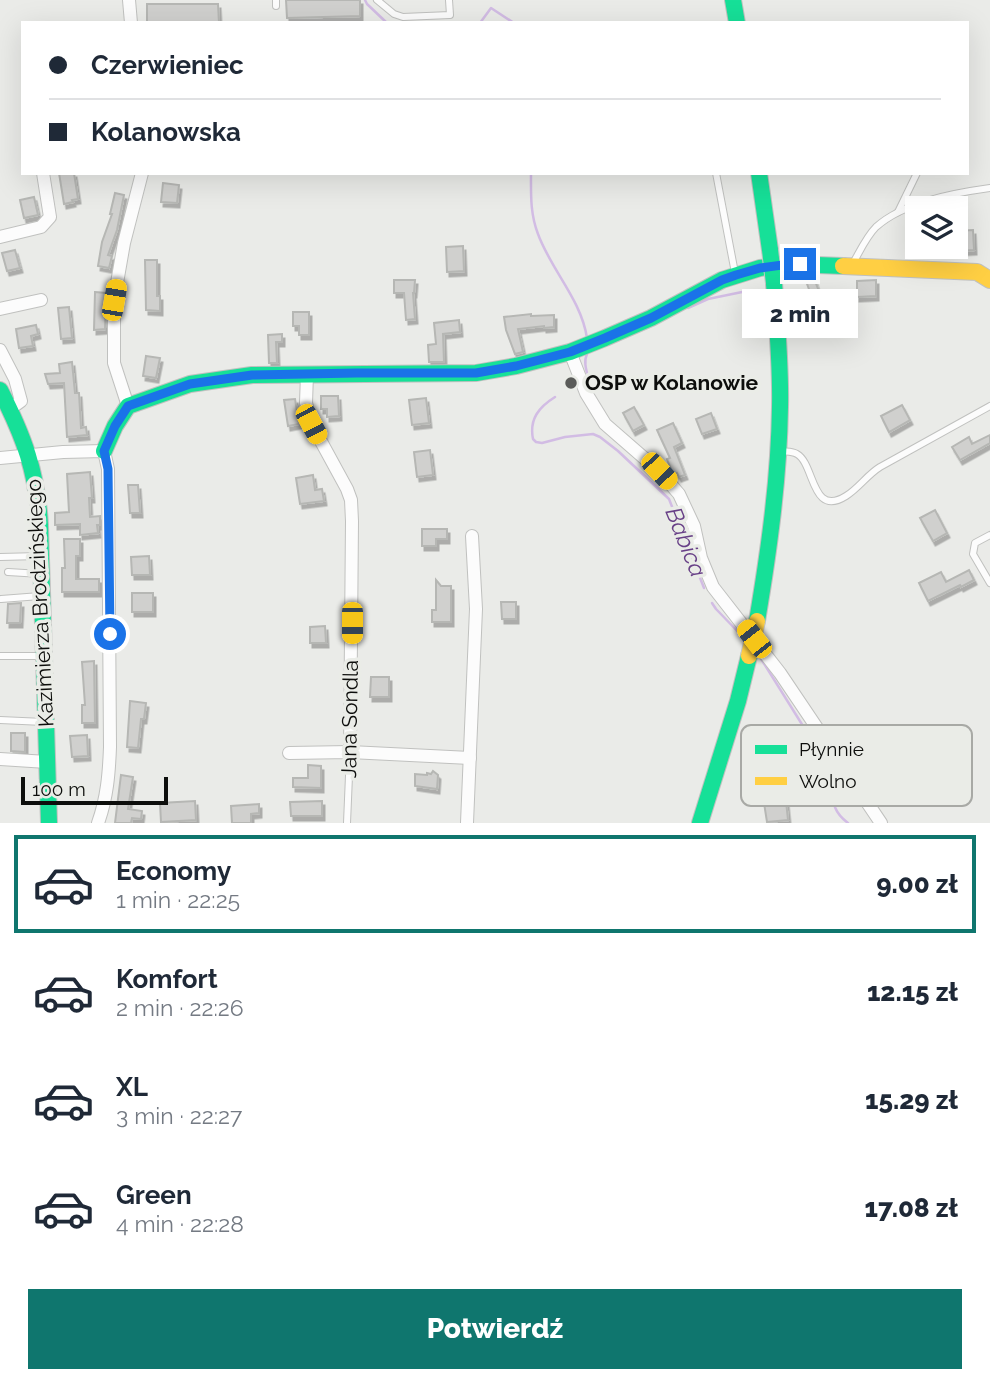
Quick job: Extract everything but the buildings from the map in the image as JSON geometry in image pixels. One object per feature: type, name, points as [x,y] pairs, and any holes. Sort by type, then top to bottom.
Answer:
[{"type":"main road","points":[[733,0],[737,21]]},
{"type":"main road","points":[[700,823],[738,701],[757,621],[766,573],[776,480],[780,377],[774,284],[759,175]]},
{"type":"main road","points":[[104,451],[128,406],[190,384],[252,375],[476,373],[541,360],[570,352],[651,318],[722,280],[760,268],[790,264],[977,272],[990,280]]},
{"type":"main road","name":"Kazimierza Brodzińskiego","points":[[0,390],[29,456],[38,497],[49,823]]},
{"type":"street","points":[[129,0],[131,21]]},
{"type":"street","points":[[0,237],[41,227],[50,217],[43,175]]},
{"type":"street","points":[[128,406],[114,363],[114,300],[124,243],[141,175]]},
{"type":"street","points":[[0,309],[41,300]]},
{"type":"street","points":[[0,351],[15,379],[21,401],[10,409]]},
{"type":"street","points":[[570,352],[586,393],[605,424],[659,471],[679,494],[694,526],[701,558],[713,587],[780,673],[815,725]]},
{"type":"street","name":"Jana Sondla","points":[[307,374],[306,403],[311,424],[351,500],[350,752]]},
{"type":"street","points":[[0,458],[104,451],[108,469],[109,775],[98,823]]},
{"type":"street","points":[[467,823],[476,609],[472,536]]},
{"type":"street","points":[[289,753],[350,752],[470,758]]},
{"type":"street","points":[[0,759],[47,762]]},
{"type":"street","points":[[870,806],[881,823]]},
{"type":"lane","points":[[377,0],[394,14],[403,16],[450,15],[449,0]]},
{"type":"lane","points":[[716,175],[736,275]]},
{"type":"lane","points":[[898,212],[917,175]]},
{"type":"lane","points":[[851,266],[874,229],[898,212],[956,192],[990,188]]},
{"type":"lane","points":[[777,451],[799,455],[819,495],[835,500],[847,496],[880,467],[990,406]]},
{"type":"lane","points":[[990,535],[975,543],[973,554],[990,583]]},
{"type":"lane","points":[[0,557],[41,556]]},
{"type":"lane","points":[[8,572],[42,574]]},
{"type":"lane","points":[[1,599],[42,595]]},
{"type":"lane","points":[[0,656],[44,656]]},
{"type":"lane","points":[[0,720],[46,722]]},
{"type":"lane","name":"Jana Sondla","points":[[347,823],[350,752]]},
{"type":"waterway","name":"Babica","points":[[365,0],[385,21]]},
{"type":"waterway","points":[[481,21],[491,8],[511,21]]},
{"type":"waterway","name":"Babica","points":[[531,175],[535,226],[550,260],[579,310],[587,338]]},
{"type":"waterway","points":[[688,308],[708,299],[747,291]]},
{"type":"waterway","name":"Babica","points":[[587,354],[585,364],[589,381]]},
{"type":"waterway","name":"Babica","points":[[555,397],[536,414],[532,425],[533,439],[542,443],[593,434],[618,451],[669,499],[704,588]]},
{"type":"waterway","name":"Babica","points":[[712,603],[744,638]]},
{"type":"waterway","name":"Babica","points":[[758,654],[802,725]]},
{"type":"waterway","name":"Babica","points":[[835,806],[848,823]]},
{"type":"traffic: fast","points":[[733,0],[737,21]]},
{"type":"traffic: fast","points":[[759,175],[770,250]]},
{"type":"traffic: fast","points":[[770,250],[774,283]]},
{"type":"traffic: fast","points":[[104,451],[128,406],[190,384],[252,375],[476,373],[516,366],[570,352],[605,338],[651,318],[722,280],[760,268],[790,264],[843,266]]},
{"type":"traffic: fast","points":[[757,621],[778,461],[780,376],[774,283]]},
{"type":"traffic: fast","points":[[0,390],[28,455],[36,488],[40,525],[49,823]]},
{"type":"traffic: fast","points":[[700,823],[738,701],[749,656]]},
{"type":"traffic: slow","points":[[843,266],[977,272],[990,280]]},
{"type":"traffic: slow","points":[[749,656],[757,621]]},
{"type":"place","name":"OSP w Kolanowie","points":[[571,383]]},
{"type":"route","points":[[110,634],[108,469],[104,451],[128,406],[190,384],[252,375],[476,373],[541,360],[570,352],[651,318],[722,280],[760,268],[800,264]]}]
